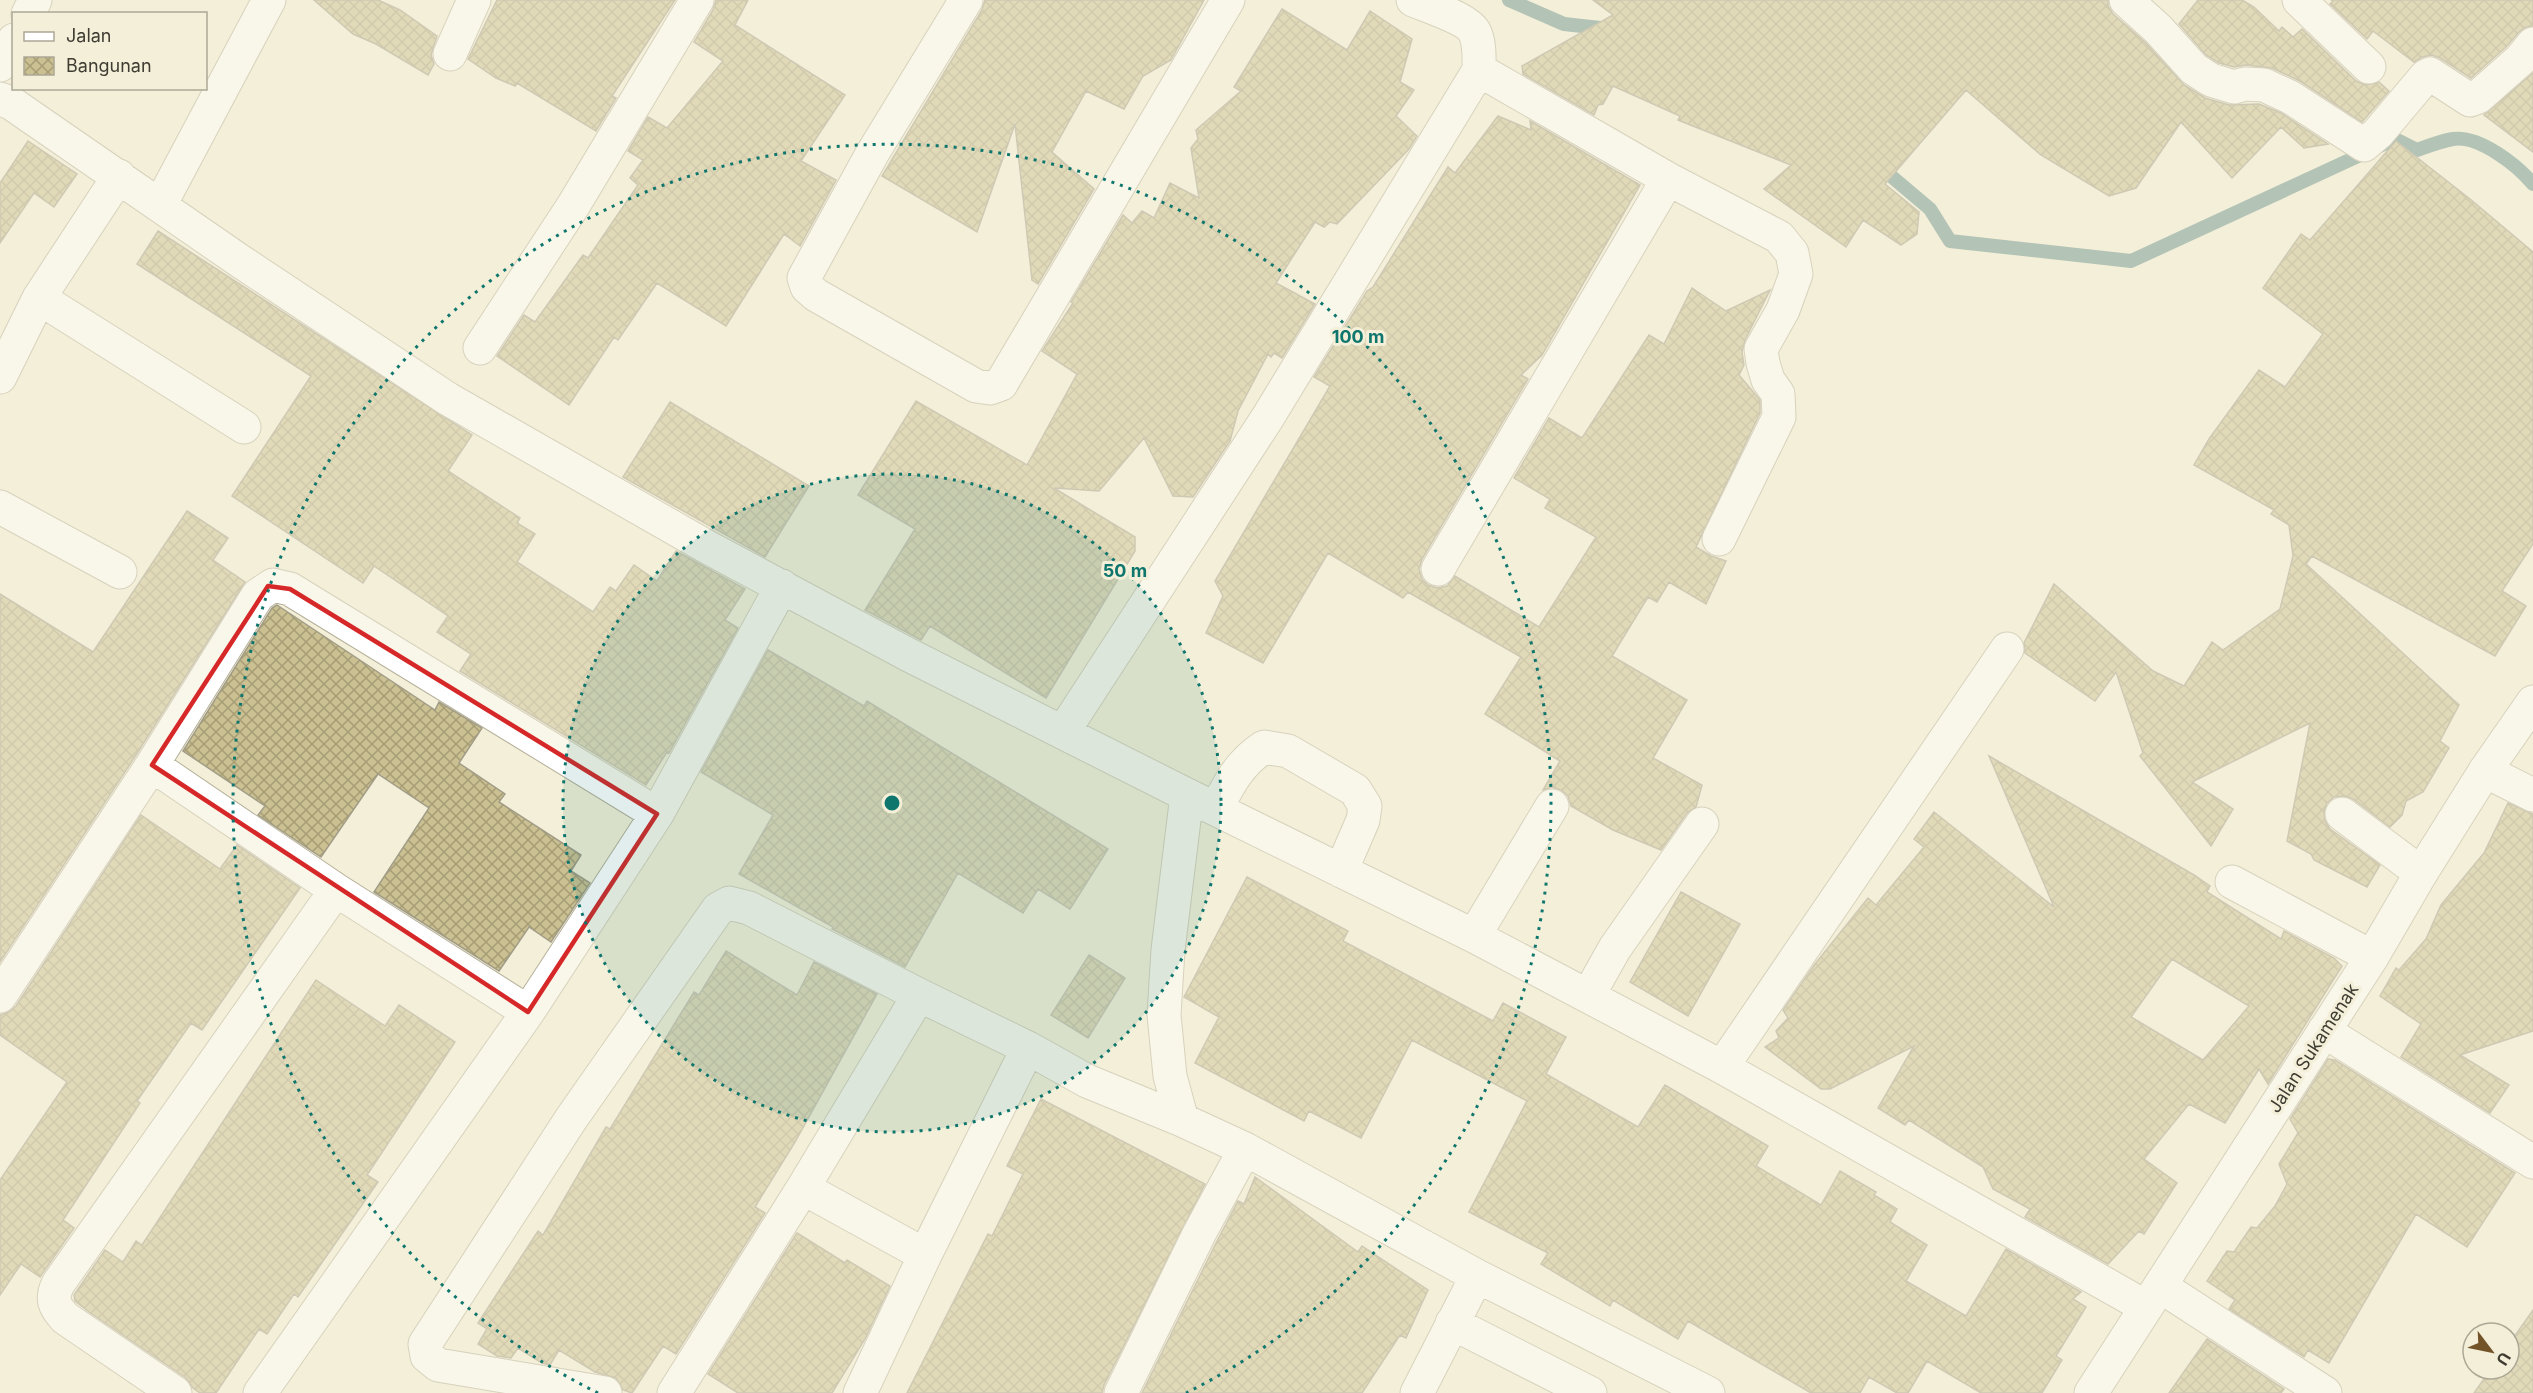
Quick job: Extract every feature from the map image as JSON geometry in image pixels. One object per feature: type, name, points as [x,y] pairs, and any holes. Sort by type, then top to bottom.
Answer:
[{"type":"street","points":[[160,206],[269,0]]},
{"type":"street","points":[[450,54],[474,0]]},
{"type":"street","points":[[480,348],[573,206],[698,0]]},
{"type":"street","points":[[966,0],[872,154],[804,278],[807,287],[816,295],[976,386],[990,388],[1001,384],[1228,0]]},
{"type":"street","points":[[1063,732],[1268,417],[1479,70],[1479,44],[1474,30],[1465,23],[1413,0]]},
{"type":"street","points":[[2126,0],[2158,29],[2194,69],[2211,80],[2234,87],[2245,84],[2264,85],[2290,97],[2364,144],[2378,133],[2426,76],[2430,74],[2470,100],[2478,97],[2520,60],[2533,44]]},
{"type":"street","points":[[2299,0],[2369,67]]},
{"type":"street","points":[[0,65],[12,44]]},
{"type":"street","points":[[1479,70],[1668,179],[1779,237],[1792,253],[1796,274],[1783,310],[1761,349],[1768,380],[1778,394],[1779,417],[1719,539]]},
{"type":"street","points":[[0,99],[11,103],[448,399],[709,548],[909,655],[1474,936],[2153,1297],[2325,1393]]},
{"type":"street","points":[[0,377],[39,298],[119,176]]},
{"type":"street","points":[[1438,569],[1668,179]]},
{"type":"street","points":[[39,298],[244,427]]},
{"type":"street","points":[[0,507],[120,572]]},
{"type":"street","points":[[0,996],[152,765],[258,595],[268,586],[281,585],[657,814]]},
{"type":"street","points":[[260,1393],[528,1012],[657,814],[782,586]]},
{"type":"street","points":[[1722,1068],[2007,649]]},
{"type":"street","name":"Jalan Sukamenak","points":[[2091,1393],[2372,957],[2485,771],[2533,702]]},
{"type":"street","points":[[1216,809],[1236,772],[1251,754],[1264,747],[1288,751],[1354,790],[1365,806],[1363,820],[1341,871]]},
{"type":"street","points":[[152,765],[336,890],[528,1012]]},
{"type":"street","points":[[2485,771],[2533,795]]},
{"type":"street","points":[[1182,1120],[1170,1076],[1164,1015],[1168,950],[1187,795]]},
{"type":"street","points":[[1474,936],[1552,806]]},
{"type":"street","points":[[2342,814],[2421,873]]},
{"type":"street","points":[[1588,996],[1615,948],[1702,824]]},
{"type":"street","points":[[2232,882],[2372,957]]},
{"type":"street","points":[[175,1393],[65,1318],[56,1309],[53,1301],[54,1293],[58,1284],[336,890]]},
{"type":"street","points":[[605,1393],[438,1365],[427,1356],[425,1344],[570,1119],[718,909],[729,903],[749,908],[1028,1048],[1087,1081],[1245,1149],[1477,1276],[1708,1393]]},
{"type":"street","points":[[674,1393],[803,1188],[919,995]]},
{"type":"street","points":[[2324,1031],[2533,1162]]},
{"type":"street","points":[[860,1393],[925,1255],[1028,1048]]},
{"type":"street","points":[[1120,1393],[1199,1234],[1245,1149]]},
{"type":"street","points":[[803,1188],[925,1255]]},
{"type":"street","points":[[1417,1393],[1477,1276]]},
{"type":"street","points":[[1452,1323],[1590,1393]]},
{"type":"highlighted area","points":[[268,586],[290,589],[657,814],[528,1012],[152,765]]},
{"type":"building","points":[[314,0],[378,0],[400,10],[437,36],[431,55],[434,64],[428,75],[376,44],[353,34]]},
{"type":"building","points":[[497,0],[675,0],[612,96],[616,98],[596,131],[517,83],[515,86],[496,78],[468,59]]},
{"type":"building","points":[[716,0],[748,0],[735,25],[845,95],[801,161],[836,180],[800,246],[784,234],[726,326],[657,283],[618,340],[614,337],[569,405],[497,356],[524,315],[535,322],[583,255],[588,258],[638,185],[630,178],[643,160],[628,151],[648,117],[667,128],[723,61],[694,42],[713,10]]},
{"type":"building","points":[[985,0],[1204,0],[1171,60],[1143,76],[1124,109],[1086,91],[1052,152],[1094,189],[1038,284],[1032,280],[1015,124],[977,232],[882,176],[982,10]]},
{"type":"building","points":[[1593,0],[2108,0],[2108,6],[2113,14],[2145,42],[2184,85],[2205,98],[2229,105],[2259,104],[2281,113],[2328,144],[2304,148],[2281,127],[2232,178],[2181,122],[2136,188],[2109,196],[2041,155],[1966,90],[1885,184],[1919,212],[1917,234],[1901,245],[1863,220],[1846,247],[1764,189],[1791,165],[1678,120],[1680,116],[1613,86],[1603,104],[1598,105],[1594,115],[1523,74],[1522,66],[1613,15]]},
{"type":"building","points":[[2198,0],[2242,0],[2254,7],[2279,31],[2282,27],[2293,37],[2302,29],[2356,81],[2365,85],[2379,82],[2389,91],[2362,122],[2300,81],[2272,68],[2246,65],[2234,67],[2219,63],[2206,55],[2179,24]]},
{"type":"building","points":[[2331,0],[2533,0],[2533,26],[2526,27],[2519,32],[2506,47],[2471,78],[2432,55],[2414,62],[2373,31],[2367,39],[2330,4],[2333,1]]},
{"type":"building","points":[[1282,9],[1347,50],[1370,11],[1412,39],[1400,82],[1414,90],[1396,116],[1417,136],[1409,149],[1337,224],[1330,222],[1324,227],[1315,222],[1276,283],[1315,304],[1282,358],[1274,353],[1271,357],[1268,354],[1238,411],[1230,441],[1193,497],[1173,496],[1144,438],[1099,491],[1054,488],[1135,537],[1135,551],[1046,698],[930,626],[921,640],[865,610],[915,529],[858,495],[916,401],[1027,465],[1077,374],[1042,351],[1073,303],[1071,302],[1123,215],[1132,223],[1142,211],[1154,218],[1170,183],[1199,198],[1191,148],[1198,139],[1196,130],[1241,91],[1234,87]]},
{"type":"building","points":[[2533,73],[2533,152],[2484,115]]},
{"type":"building","points":[[1498,116],[1531,130],[1530,121],[1640,185],[1542,355],[1521,375],[1528,379],[1422,559],[1419,569],[1422,579],[1428,585],[1437,588],[1447,586],[1455,576],[1539,627],[1596,537],[1545,508],[1550,499],[1514,478],[1549,418],[1582,438],[1649,335],[1664,344],[1692,288],[1726,311],[1770,290],[1745,340],[1742,352],[1744,365],[1739,375],[1760,400],[1760,413],[1696,547],[1711,556],[1726,561],[1706,604],[1669,582],[1657,602],[1648,597],[1612,656],[1687,700],[1653,758],[1702,785],[1696,807],[1687,813],[1661,850],[1613,830],[1571,806],[1568,796],[1561,790],[1552,787],[1543,790],[1560,761],[1485,714],[1521,657],[1408,592],[1403,598],[1328,553],[1263,663],[1206,633],[1223,596],[1215,581],[1330,386],[1314,377],[1448,167],[1455,173]]},
{"type":"building","points":[[28,141],[77,174],[54,207],[34,193],[0,243],[0,183]]},
{"type":"building","points":[[2396,141],[2533,252],[2533,544],[2502,591],[2526,606],[2495,656],[2312,556],[2306,564],[2459,705],[2440,741],[2449,748],[2423,792],[2406,801],[2402,815],[2390,827],[2353,799],[2345,796],[2334,797],[2327,803],[2324,811],[2325,821],[2330,829],[2380,865],[2367,887],[2314,860],[2311,854],[2287,841],[2310,723],[2192,782],[2233,809],[2211,846],[2140,756],[2143,753],[2116,672],[2095,701],[2025,653],[2024,643],[2054,584],[2153,671],[2184,686],[2212,642],[2223,650],[2280,609],[2293,556],[2289,525],[2271,514],[2274,510],[2194,465],[2209,439],[2259,370],[2285,387],[2323,334],[2263,288],[2301,234],[2310,240]]},
{"type":"building","points":[[158,231],[472,435],[448,471],[520,518],[517,523],[535,534],[517,562],[593,612],[610,587],[616,591],[634,565],[657,581],[676,551],[745,589],[725,620],[738,628],[669,753],[667,752],[646,785],[460,671],[471,654],[437,632],[448,616],[374,566],[363,583],[232,496],[311,376],[137,264]]},
{"type":"building","points":[[670,402],[809,486],[765,557],[623,477]]},
{"type":"building","points":[[187,511],[228,538],[213,560],[245,582],[136,755],[0,962],[0,594],[93,652]]},
{"type":"building","points":[[277,605],[435,710],[439,702],[482,728],[459,763],[505,794],[499,802],[581,855],[571,871],[590,883],[551,942],[529,927],[499,971],[374,892],[429,808],[378,774],[321,857],[258,815],[265,806],[183,751],[272,608]]},
{"type":"building","points":[[768,650],[864,706],[867,701],[1108,849],[1070,909],[1038,889],[1023,913],[958,873],[905,967],[832,929],[833,927],[739,874],[773,815],[701,772]]},
{"type":"building","points":[[1989,756],[2194,875],[2210,886],[2207,892],[2281,939],[2284,931],[2334,958],[2342,966],[2268,1084],[2259,1069],[2225,1123],[2189,1104],[2144,1159],[2177,1183],[2144,1234],[2139,1231],[2108,1264],[2025,1217],[2030,1209],[1993,1189],[1983,1167],[1909,1120],[1905,1125],[1878,1108],[1914,1046],[1830,1089],[1821,1089],[1765,1047],[1779,1038],[1776,1031],[1788,1018],[1783,1010],[1815,964],[1868,898],[1876,905],[1924,847],[1914,839],[1934,812],[2054,907]],"holes":[[[2172,959],[2249,1006],[2203,1060],[2131,1017]]]},
{"type":"building","points":[[2508,803],[2533,814],[2533,1031],[2460,1055],[2509,1085],[2490,1113],[2401,1057],[2421,1024],[2380,996],[2396,968],[2399,970],[2426,939],[2441,905],[2484,853]]},
{"type":"building","points":[[141,815],[220,869],[237,845],[300,888],[202,1030],[191,1023],[137,1101],[140,1103],[63,1220],[74,1228],[40,1277],[21,1264],[0,1295],[0,1180],[67,1082],[0,1035],[0,1015],[16,1006]]},
{"type":"building","points":[[1247,877],[1348,931],[1343,941],[1493,1021],[1503,1003],[1566,1037],[1546,1074],[1638,1127],[1665,1085],[1768,1146],[1756,1166],[1821,1205],[1840,1171],[1876,1192],[1874,1195],[1897,1209],[1890,1222],[1927,1245],[1906,1281],[1966,1316],[2006,1249],[2081,1292],[2073,1299],[2086,1307],[2056,1356],[2062,1360],[2042,1393],[1981,1393],[1927,1361],[1908,1393],[1897,1393],[1869,1377],[1860,1393],[1811,1393],[1688,1321],[1678,1339],[1613,1300],[1610,1306],[1541,1264],[1548,1253],[1469,1212],[1527,1101],[1412,1040],[1361,1138],[1309,1111],[1304,1121],[1195,1063],[1219,1017],[1184,997]]},
{"type":"building","points":[[1681,892],[1740,924],[1688,1016],[1630,982]]},
{"type":"building","points":[[726,951],[797,995],[814,962],[877,994],[795,1142],[755,1207],[765,1213],[676,1354],[663,1346],[632,1393],[623,1390],[616,1378],[595,1372],[559,1350],[550,1365],[542,1363],[518,1348],[511,1358],[497,1356],[478,1344],[487,1329],[478,1323],[538,1231],[543,1235],[606,1127],[610,1129],[694,992],[699,995]]},
{"type":"building","points":[[1089,955],[1125,978],[1088,1038],[1051,1015]]},
{"type":"building","points":[[316,980],[385,1026],[399,1005],[455,1042],[367,1175],[378,1182],[298,1297],[294,1294],[267,1334],[259,1329],[216,1393],[200,1393],[186,1378],[89,1312],[75,1301],[74,1295],[105,1250],[123,1262],[136,1241],[142,1245]]},
{"type":"building","points":[[2328,1059],[2335,1060],[2515,1173],[2467,1247],[2416,1214],[2329,1363],[2308,1350],[2304,1357],[2229,1309],[2235,1300],[2207,1281],[2227,1251],[2234,1252],[2251,1227],[2257,1228],[2275,1206],[2287,1184],[2279,1164],[2298,1133],[2290,1119]]},
{"type":"building","points":[[1041,1099],[1205,1184],[1102,1393],[907,1393],[988,1234],[992,1236],[1023,1174],[1007,1166]]},
{"type":"building","points":[[1255,1177],[1358,1252],[1362,1246],[1428,1290],[1406,1338],[1400,1335],[1362,1393],[1142,1393],[1216,1243],[1238,1201],[1244,1204]]},
{"type":"building","points":[[797,1233],[845,1263],[847,1260],[890,1286],[865,1339],[832,1393],[738,1393],[708,1374]]},
{"type":"building","points":[[2533,1310],[2533,1393],[2474,1393],[2482,1381],[2521,1381],[2521,1327]]},
{"type":"building","points":[[2207,1339],[2284,1389],[2281,1393],[2169,1393]]},
{"type":"waterway","points":[[1509,0],[1564,24],[1609,29]]},
{"type":"waterway","points":[[1878,165],[1930,209],[1950,241],[2131,261],[2395,139],[2417,150],[2453,139],[2474,142],[2486,146],[2508,160],[2533,184]]}]
